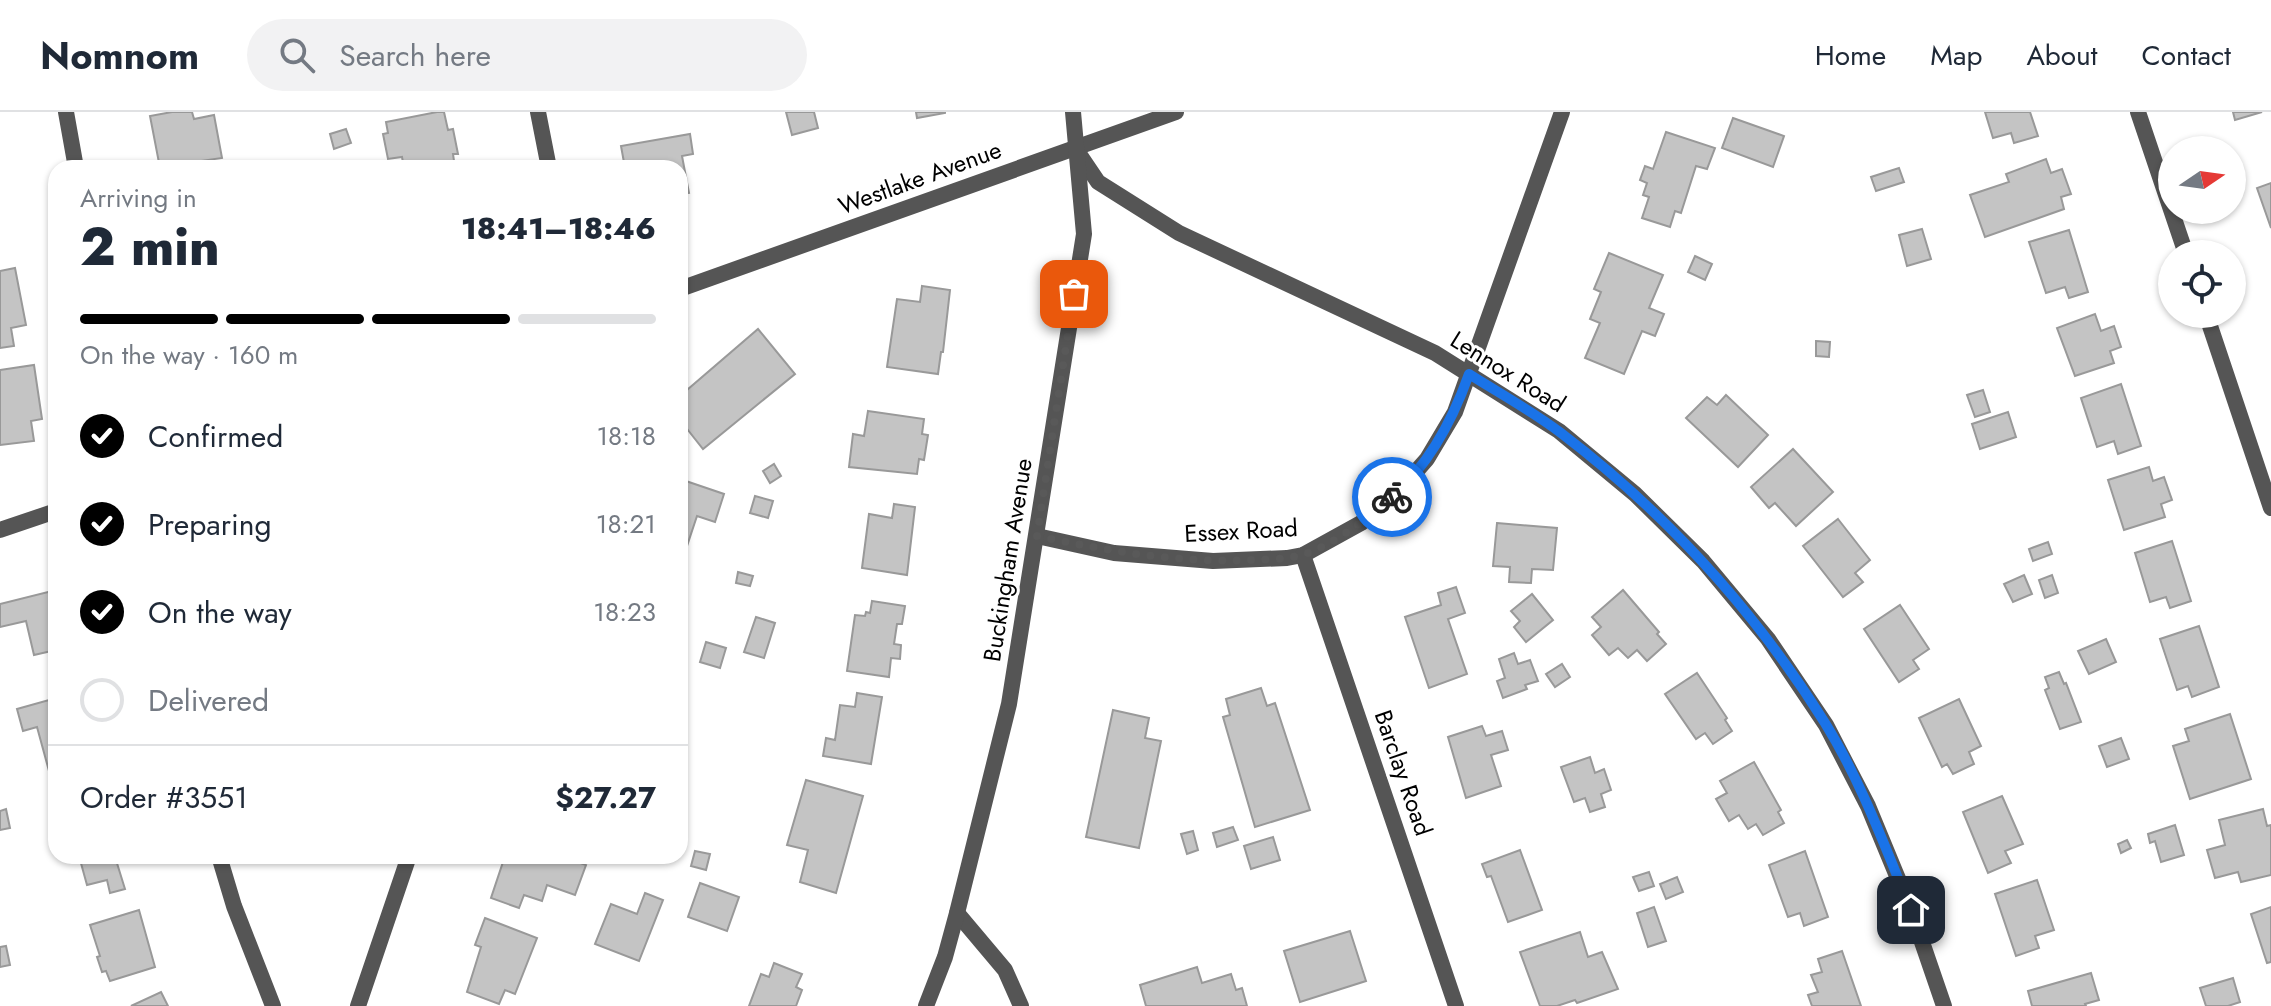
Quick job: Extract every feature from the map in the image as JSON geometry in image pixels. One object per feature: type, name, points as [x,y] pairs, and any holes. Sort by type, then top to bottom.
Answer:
[{"type":"street","points":[[66,112],[75,160]]},
{"type":"street","points":[[538,112],[547,160]]},
{"type":"street","name":"Buckingham Avenue","points":[[926,1006],[945,957],[1009,704],[1037,536],[1084,234],[1073,112]]},
{"type":"street","name":"Westlake Avenue","points":[[688,286],[1176,112]]},
{"type":"street","name":"Essex Road","points":[[1037,536],[1114,553],[1174,559],[1287,558],[1303,555],[1361,523],[1398,492],[1427,459],[1455,412],[1562,112]]},
{"type":"street","points":[[2138,112],[2181,240]]},
{"type":"street","name":"Lennox Road","points":[[1075,148],[1098,182],[1179,233],[1435,353],[1559,431],[1635,494],[1703,561],[1768,639],[1826,725],[1868,806],[1911,910],[1944,1006]]},
{"type":"street","points":[[2211,328],[2271,508]]},
{"type":"street","points":[[0,530],[48,514]]},
{"type":"street","name":"Barclay Road","points":[[1303,555],[1456,1006]]},
{"type":"street","points":[[221,864],[234,906],[273,1006]]},
{"type":"street","points":[[358,1006],[406,864]]},
{"type":"street","points":[[957,913],[1005,970],[1021,1006]]},
{"type":"building","points":[[192,112],[194,119],[214,115],[222,158],[158,160],[150,116]]},
{"type":"building","points":[[444,112],[448,130],[453,129],[458,154],[453,154],[454,160],[388,159],[383,134],[388,133],[386,122]]},
{"type":"building","points":[[786,112],[814,112],[818,128],[792,135]]},
{"type":"building","points":[[916,112],[945,112],[945,113],[917,118]]},
{"type":"building","points":[[1985,112],[2030,112],[2038,136],[2014,143],[2011,133],[1993,138]]},
{"type":"building","points":[[2233,112],[2262,112],[2235,120]]},
{"type":"building","points":[[1733,118],[1784,136],[1773,167],[1722,148]]},
{"type":"building","points":[[346,129],[351,143],[334,149],[330,134]]},
{"type":"building","points":[[1666,132],[1715,148],[1707,169],[1696,166],[1681,213],[1675,211],[1670,227],[1642,218],[1649,197],[1643,195],[1647,183],[1640,180],[1645,166],[1653,169]]},
{"type":"building","points":[[690,134],[693,154],[682,156],[683,160],[624,160],[621,146]]},
{"type":"building","points":[[2046,159],[2051,173],[2062,169],[2071,194],[2061,197],[2064,209],[1985,237],[1970,195],[2009,182],[2006,174]]},
{"type":"building","points":[[1899,168],[1904,182],[1876,191],[1871,177]]},
{"type":"building","points":[[2271,183],[2271,228],[2257,188]]},
{"type":"building","points":[[1922,229],[1931,259],[1907,266],[1899,235]]},
{"type":"building","points":[[2069,230],[2088,292],[2069,298],[2065,287],[2046,293],[2029,242]]},
{"type":"building","points":[[1609,253],[1663,275],[1649,308],[1664,314],[1655,336],[1642,331],[1624,374],[1585,358],[1600,323],[1590,319],[1601,292],[1594,289]]},
{"type":"building","points":[[1695,256],[1712,264],[1705,280],[1688,272]]},
{"type":"building","points":[[15,268],[26,325],[11,328],[14,346],[0,348],[0,271]]},
{"type":"building","points":[[922,286],[950,290],[938,374],[887,367],[897,299],[920,302]]},
{"type":"building","points":[[2095,314],[2101,331],[2114,326],[2121,347],[2110,351],[2114,363],[2075,376],[2057,328]]},
{"type":"building","points":[[758,329],[795,374],[703,449],[688,430],[688,389]]},
{"type":"building","points":[[1816,341],[1830,342],[1829,357],[1816,356]]},
{"type":"building","points":[[34,365],[42,419],[31,421],[34,441],[0,445],[0,370]]},
{"type":"building","points":[[2121,384],[2141,446],[2118,454],[2114,441],[2097,447],[2081,398]]},
{"type":"building","points":[[1983,390],[1990,412],[1975,417],[1967,395]]},
{"type":"building","points":[[1726,395],[1768,435],[1738,467],[1686,418],[1707,397],[1717,405]]},
{"type":"building","points":[[868,411],[924,419],[922,434],[928,435],[924,460],[919,459],[917,474],[849,467],[853,434],[864,436]]},
{"type":"building","points":[[2008,412],[2016,437],[1980,449],[1972,424]]},
{"type":"building","points":[[1793,449],[1833,492],[1796,526],[1775,503],[1769,508],[1751,487]]},
{"type":"building","points":[[774,464],[781,476],[770,483],[763,471]]},
{"type":"building","points":[[2149,467],[2153,481],[2164,477],[2172,500],[2161,504],[2165,517],[2124,530],[2108,480]]},
{"type":"building","points":[[688,482],[724,494],[715,522],[697,516],[688,543]]},
{"type":"building","points":[[755,496],[773,501],[768,518],[750,513]]},
{"type":"building","points":[[894,504],[915,507],[907,575],[862,568],[869,514],[892,518]]},
{"type":"building","points":[[1838,519],[1870,560],[1855,573],[1863,582],[1843,597],[1803,546]]},
{"type":"building","points":[[1497,523],[1557,528],[1553,570],[1532,569],[1531,583],[1509,582],[1510,567],[1493,566]]},
{"type":"building","points":[[2172,541],[2191,601],[2170,608],[2166,597],[2150,602],[2135,553]]},
{"type":"building","points":[[2048,542],[2052,554],[2033,561],[2029,549]]},
{"type":"building","points":[[738,572],[753,576],[750,586],[736,583]]},
{"type":"building","points":[[2024,575],[2032,594],[2013,602],[2004,584]]},
{"type":"building","points":[[2052,575],[2058,593],[2045,598],[2039,580]]},
{"type":"building","points":[[1456,587],[1465,613],[1448,619],[1467,674],[1429,688],[1405,617],[1441,605],[1438,593]]},
{"type":"building","points":[[1623,590],[1666,644],[1647,661],[1637,650],[1628,658],[1618,648],[1609,655],[1592,635],[1601,627],[1592,617]]},
{"type":"building","points":[[48,592],[48,652],[34,655],[26,621],[0,627],[0,604]]},
{"type":"building","points":[[1532,594],[1553,620],[1526,642],[1514,627],[1520,621],[1511,611]]},
{"type":"building","points":[[872,601],[905,606],[902,624],[897,624],[894,644],[901,645],[900,659],[891,658],[889,677],[847,671],[855,615],[870,613]]},
{"type":"building","points":[[1900,605],[1929,649],[1913,660],[1919,669],[1899,682],[1864,629]]},
{"type":"building","points":[[756,617],[775,623],[764,658],[744,652]]},
{"type":"building","points":[[2199,626],[2219,687],[2192,697],[2188,686],[2177,690],[2160,639]]},
{"type":"building","points":[[2106,639],[2116,662],[2089,674],[2078,651]]},
{"type":"building","points":[[706,642],[726,648],[720,668],[700,662]]},
{"type":"building","points":[[1514,653],[1518,664],[1530,660],[1538,681],[1503,698],[1497,681],[1505,678],[1499,659]]},
{"type":"building","points":[[1562,664],[1570,677],[1555,687],[1546,674]]},
{"type":"building","points":[[2059,672],[2081,722],[2060,729],[2045,690],[2049,688],[2045,677]]},
{"type":"building","points":[[1697,673],[1727,718],[1725,720],[1732,731],[1713,744],[1705,733],[1696,739],[1665,694]]},
{"type":"building","points":[[1261,688],[1267,706],[1275,703],[1310,810],[1255,827],[1223,717],[1230,715],[1226,699]]},
{"type":"building","points":[[857,693],[882,697],[871,764],[823,756],[826,738],[835,740],[840,705],[855,707]]},
{"type":"building","points":[[1959,699],[1981,746],[1969,752],[1974,764],[1953,774],[1947,764],[1942,767],[1919,718]]},
{"type":"building","points":[[48,700],[48,767],[37,727],[23,731],[17,709]]},
{"type":"building","points":[[1113,710],[1149,718],[1145,738],[1161,741],[1139,848],[1086,837]]},
{"type":"building","points":[[2230,714],[2251,779],[2190,799],[2173,746],[2189,741],[2185,729]]},
{"type":"building","points":[[1482,726],[1486,736],[1502,731],[1508,750],[1491,755],[1501,786],[1466,798],[1448,737]]},
{"type":"building","points":[[2121,738],[2129,759],[2107,767],[2099,746]]},
{"type":"building","points":[[1590,757],[1595,773],[1604,769],[1611,790],[1601,794],[1605,807],[1590,812],[1585,798],[1574,802],[1561,767]]},
{"type":"building","points":[[1754,762],[1781,810],[1778,812],[1784,823],[1763,835],[1756,824],[1748,829],[1739,815],[1729,821],[1716,799],[1727,793],[1720,781]]},
{"type":"building","points":[[806,780],[863,796],[836,893],[800,882],[808,850],[787,845]]},
{"type":"building","points":[[2002,796],[2023,844],[2005,851],[2011,863],[1988,873],[1963,812]]},
{"type":"building","points":[[6,809],[10,828],[0,830],[0,811]]},
{"type":"building","points":[[2263,809],[2267,826],[2271,825],[2271,875],[2241,882],[2238,872],[2215,878],[2207,850],[2225,845],[2219,820]]},
{"type":"building","points":[[2175,825],[2184,855],[2161,862],[2155,841],[2150,843],[2148,834]]},
{"type":"building","points":[[1233,827],[1238,840],[1217,847],[1213,833]]},
{"type":"building","points":[[1193,831],[1198,850],[1187,854],[1181,834]]},
{"type":"building","points":[[1273,837],[1280,860],[1251,869],[1244,846]]},
{"type":"building","points":[[2127,840],[2131,848],[2121,853],[2118,844]]},
{"type":"building","points":[[1520,850],[1542,910],[1508,922],[1491,876],[1487,877],[1482,864]]},
{"type":"building","points":[[695,851],[710,854],[706,870],[691,866]]},
{"type":"building","points":[[1805,851],[1828,917],[1804,926],[1800,913],[1788,917],[1769,865]]},
{"type":"building","points":[[81,864],[117,864],[125,889],[110,893],[107,880],[87,885]]},
{"type":"building","points":[[502,864],[586,865],[575,895],[547,885],[542,901],[524,895],[519,908],[491,898]]},
{"type":"building","points":[[1649,872],[1654,886],[1639,891],[1633,877]]},
{"type":"building","points":[[1677,877],[1683,892],[1666,899],[1660,884]]},
{"type":"building","points":[[2037,880],[2054,930],[2035,936],[2039,948],[2016,956],[1995,894]]},
{"type":"building","points":[[700,883],[739,897],[727,931],[688,917]]},
{"type":"building","points":[[645,893],[663,900],[639,961],[595,944],[611,904],[637,914]]},
{"type":"building","points":[[1654,907],[1666,941],[1648,947],[1637,913]]},
{"type":"building","points":[[2271,907],[2271,962],[2267,963],[2251,914]]},
{"type":"building","points":[[139,910],[155,967],[110,981],[106,971],[102,972],[90,925]]},
{"type":"building","points":[[485,918],[537,938],[515,994],[505,990],[499,1004],[467,992],[481,947],[475,945]]},
{"type":"building","points":[[1350,931],[1366,981],[1300,1002],[1284,951]]},
{"type":"building","points":[[1580,932],[1588,957],[1602,952],[1618,989],[1577,1003],[1575,1000],[1557,1006],[1540,1006],[1520,952]]},
{"type":"building","points":[[6,946],[10,965],[0,967],[0,947]]},
{"type":"building","points":[[1842,951],[1861,1006],[1812,1006],[1808,995],[1818,992],[1811,975],[1822,972],[1818,959]]},
{"type":"building","points":[[774,963],[802,974],[796,987],[802,990],[796,1006],[749,1006],[761,974],[769,977]]},
{"type":"building","points":[[1197,967],[1202,983],[1231,974],[1236,990],[1242,988],[1247,1006],[1146,1006],[1140,985]]},
{"type":"building","points":[[2091,973],[2099,1000],[2086,1006],[2032,1006],[2028,991]]},
{"type":"building","points":[[2233,978],[2240,1002],[2228,1006],[2206,1006],[2200,988]]},
{"type":"building","points":[[161,992],[168,1006],[131,1006]]},
{"type":"way so far","points":[[1074,294],[1037,536],[1114,553],[1174,559],[1287,558],[1321,547],[1361,523],[1392,497]]},
{"type":"route","points":[[1392,497],[1427,459],[1455,412],[1469,374],[1559,431],[1635,494],[1703,561],[1768,639],[1826,725],[1868,806],[1911,910]]}]
